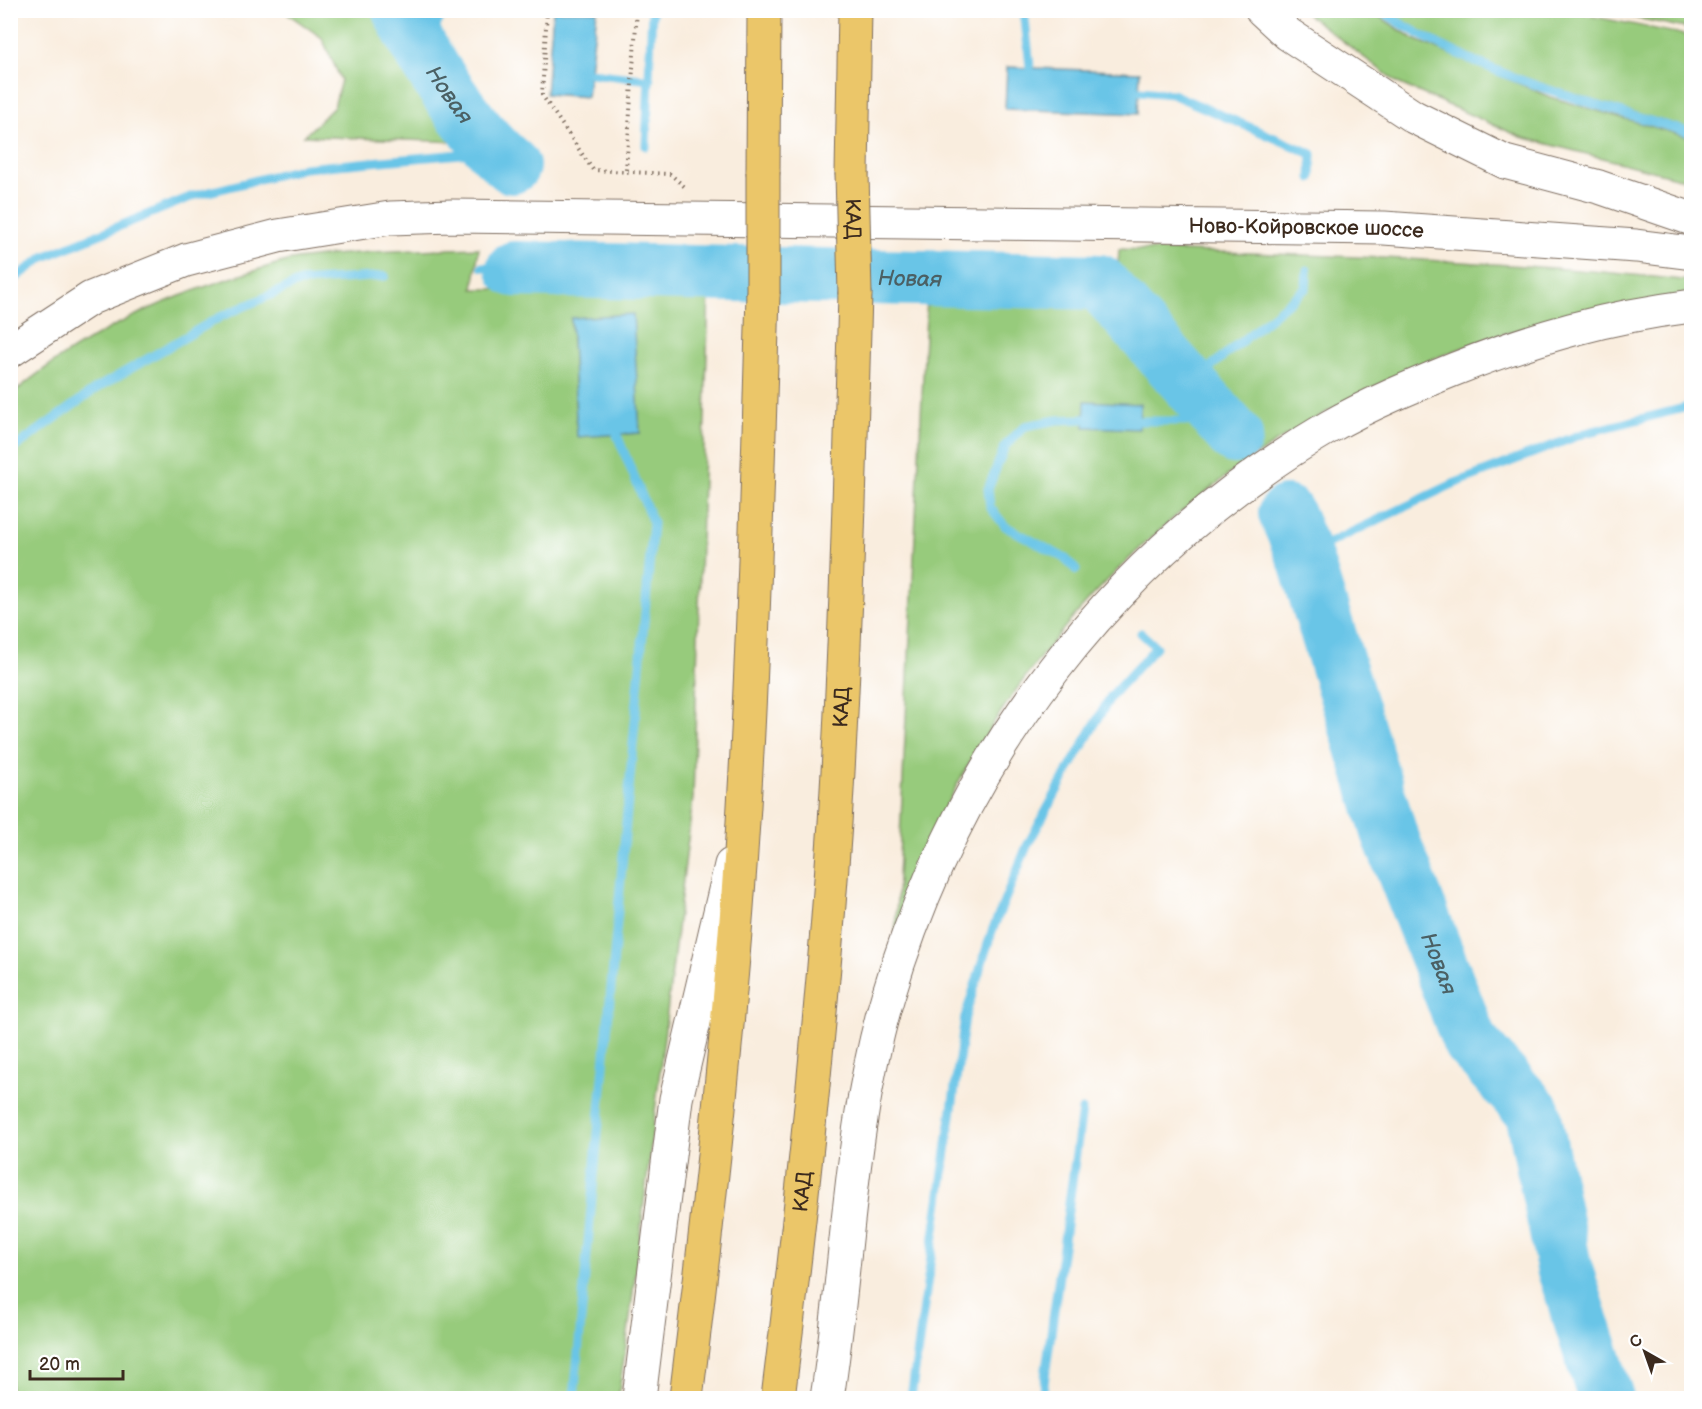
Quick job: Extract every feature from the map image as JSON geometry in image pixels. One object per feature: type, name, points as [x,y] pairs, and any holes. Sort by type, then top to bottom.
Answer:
[{"type":"highway","points":[[686,1398],[712,1184],[744,807],[755,589],[764,172],[764,10]]},
{"type":"highway","name":"КАД","points":[[778,1398],[803,1193],[835,824],[847,596],[855,294],[852,172],[855,10]]},
{"type":"street","points":[[1262,10],[1288,34],[1414,117],[1505,162],[1599,188],[1692,219]]},
{"type":"street","name":"Ново-Койровское шоссе","points":[[10,351],[91,298],[186,260],[278,236],[390,218],[1384,228],[1636,246],[1692,253]]},
{"type":"street","points":[[826,1398],[860,1127],[887,999],[917,909],[937,860],[1003,740],[1050,674],[1099,614],[1202,515],[1258,474],[1331,426],[1422,382],[1524,342],[1626,315],[1692,306]]},
{"type":"street","points":[[639,1398],[676,1099],[744,807]]},
{"type":"path","points":[[547,10],[542,95],[593,170],[670,174],[693,194],[693,220]]},
{"type":"path","points":[[626,170],[631,85],[635,69],[637,10]]},
{"type":"green space","points":[[284,11],[392,11],[458,142],[304,136],[334,107],[341,80],[322,38]]},
{"type":"green space","points":[[1303,11],[1371,11],[1414,39],[1550,97],[1691,138],[1691,181],[1521,137],[1398,83]]},
{"type":"green space","points":[[1388,11],[1566,11],[1691,36],[1691,129],[1574,94],[1497,67],[1459,51]]},
{"type":"green space","points":[[1601,11],[1691,11],[1691,29]]},
{"type":"green space","points":[[479,248],[473,289],[709,289],[693,798],[629,1326],[618,1398],[11,1398],[11,395],[64,356],[121,322],[213,284],[297,259],[365,253]],"holes":[[[571,318],[640,433],[577,436]]]},
{"type":"green space","points":[[1119,249],[1405,259],[1548,268],[1691,281],[1691,293],[1532,326],[1477,342],[1423,363],[1355,397],[1283,438],[1214,485],[1151,538],[1092,597],[1038,660],[990,728],[949,800],[914,876],[895,938],[927,296],[1090,294],[1207,415],[1230,446],[1254,427],[1231,399],[1224,402],[1118,267]]},
{"type":"water","points":[[553,11],[597,11],[587,97],[546,94]]},
{"type":"water","points":[[1007,67],[1140,72],[1138,114],[1005,109]]},
{"type":"water","points":[[633,314],[640,433],[577,437],[571,318]]},
{"type":"water","points":[[1085,401],[1140,404],[1139,429],[1084,427]]},
{"type":"waterway","name":"Новая","points":[[400,10],[422,51],[464,115],[496,152],[512,166]]},
{"type":"waterway","points":[[422,54],[444,10]]},
{"type":"waterway","points":[[646,146],[652,10]]},
{"type":"waterway","points":[[1024,10],[1030,67]]},
{"type":"waterway","points":[[1380,10],[1453,51],[1531,84],[1692,133]]},
{"type":"waterway","points":[[591,73],[650,80]]},
{"type":"waterway","points":[[1139,91],[1172,94],[1312,154],[1311,178]]},
{"type":"waterway","points":[[10,282],[44,257],[193,196],[304,168],[494,151]]},
{"type":"waterway","points":[[482,267],[514,269]]},
{"type":"waterway","name":"Новая","points":[[514,269],[1099,282],[1235,436]]},
{"type":"waterway","points":[[1191,383],[1306,288],[1307,270]]},
{"type":"waterway","points":[[10,451],[97,388],[220,317],[300,282],[385,276]]},
{"type":"waterway","points":[[1304,555],[1453,484],[1585,433],[1692,406]]},
{"type":"waterway","points":[[1076,570],[1066,559],[1005,526],[990,507],[988,489],[1005,446],[1025,426],[1057,420],[1084,419]]},
{"type":"waterway","points":[[1139,421],[1221,421]]},
{"type":"waterway","points":[[574,1398],[653,523],[617,435]]},
{"type":"waterway","name":"Новая","points":[[1286,513],[1304,555],[1389,832],[1470,1042],[1533,1112],[1564,1267],[1606,1398]]},
{"type":"waterway","points":[[911,1398],[965,1017],[992,931],[1027,846],[1111,696],[1156,647],[1141,633]]},
{"type":"waterway","points":[[1042,1398],[1082,1110]]}]
